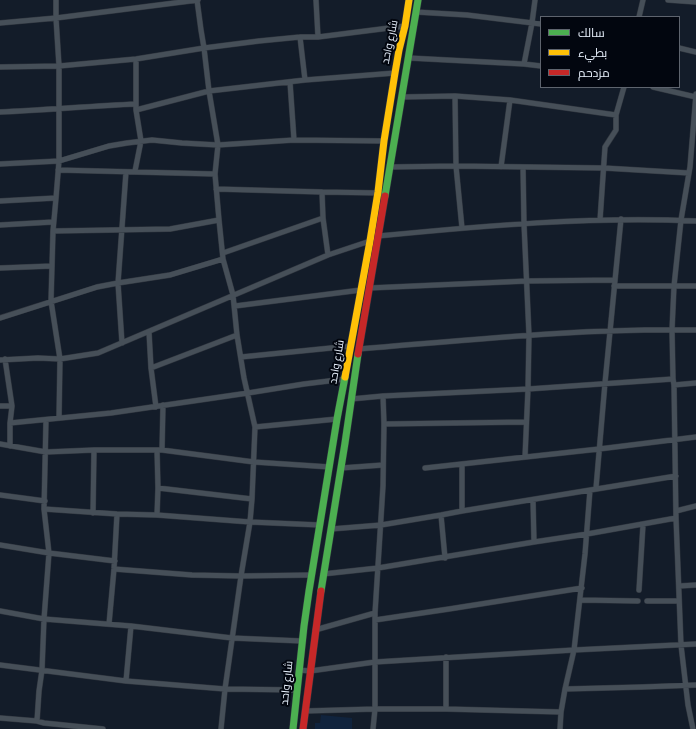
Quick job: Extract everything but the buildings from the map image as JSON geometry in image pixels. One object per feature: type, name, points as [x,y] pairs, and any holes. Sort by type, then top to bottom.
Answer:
[{"type":"street","points":[[56,0],[59,66],[59,161],[53,222],[51,301],[60,359],[59,418]]},
{"type":"street","points":[[0,23],[56,18],[197,0],[218,146],[215,174],[223,256],[234,294],[237,334],[244,378],[255,427],[250,522],[232,638],[221,729]]},
{"type":"street","points":[[316,0],[318,38]]},
{"type":"street","name":"شارع واحد","points":[[303,729],[323,574],[378,236],[382,193],[384,141],[409,0]]},
{"type":"street","name":"شارع واحد","points":[[293,729],[302,641],[337,419],[370,241],[390,167],[418,0]]},
{"type":"street","points":[[524,64],[535,0]]},
{"type":"street","points":[[639,16],[643,0]]},
{"type":"street","points":[[668,0],[696,2]]},
{"type":"street","points":[[416,12],[467,15],[540,24]]},
{"type":"street","points":[[0,68],[59,66],[136,59],[259,41],[318,38],[405,26]]},
{"type":"street","points":[[300,38],[305,80]]},
{"type":"street","points":[[680,48],[696,52]]},
{"type":"street","points":[[409,58],[540,66]]},
{"type":"street","points":[[135,171],[141,141],[136,110],[136,59]]},
{"type":"street","points":[[136,110],[209,90],[305,80],[395,73]]},
{"type":"street","points":[[290,82],[294,140]]},
{"type":"street","points":[[600,220],[605,147],[616,130],[616,115],[624,88]]},
{"type":"street","points":[[657,88],[696,97]]},
{"type":"street","points":[[692,729],[693,716],[686,685],[681,645],[678,586],[672,330],[674,286],[681,220],[690,167],[696,94]]},
{"type":"street","points":[[456,96],[456,166],[462,228]]},
{"type":"street","points":[[402,97],[456,96],[510,100],[616,115]]},
{"type":"street","points":[[501,167],[510,100]]},
{"type":"street","points":[[0,112],[59,110],[80,107],[136,104]]},
{"type":"street","points":[[0,164],[59,161],[109,146],[152,140],[218,146],[294,140],[384,141]]},
{"type":"street","points":[[390,167],[456,166],[604,168],[689,174]]},
{"type":"street","points":[[690,167],[696,168]]},
{"type":"street","points":[[523,168],[529,335],[525,457]]},
{"type":"street","points":[[58,170],[215,174]]},
{"type":"street","points":[[122,343],[118,283],[126,172]]},
{"type":"street","points":[[216,189],[382,193]]},
{"type":"street","points":[[322,192],[323,218],[328,255]]},
{"type":"street","points":[[0,201],[56,198]]},
{"type":"street","points":[[0,318],[96,288],[170,275],[323,218]]},
{"type":"street","points":[[378,236],[462,228],[621,219],[696,221]]},
{"type":"street","points":[[596,488],[621,219]]},
{"type":"street","points":[[53,231],[170,229],[219,220]]},
{"type":"street","points":[[0,225],[53,222]]},
{"type":"street","points":[[10,446],[12,406],[3,359],[60,359],[98,352],[149,332],[234,294],[328,255],[370,241]]},
{"type":"street","points":[[0,268],[52,266]]},
{"type":"street","points":[[369,288],[527,281],[615,280]]},
{"type":"street","points":[[614,286],[696,286]]},
{"type":"street","points":[[234,306],[361,290]]},
{"type":"street","points":[[359,349],[610,330],[696,330]]},
{"type":"street","points":[[149,332],[151,368],[156,406]]},
{"type":"street","points":[[151,368],[237,334]]},
{"type":"street","points":[[241,357],[351,346]]},
{"type":"street","points":[[10,423],[111,413],[345,379]]},
{"type":"street","points":[[351,399],[673,379]]},
{"type":"street","points":[[674,385],[696,383]]},
{"type":"street","points":[[373,729],[375,709],[375,613],[381,525],[383,465],[383,396]]},
{"type":"street","points":[[157,515],[163,405]]},
{"type":"street","points":[[0,406],[12,406]]},
{"type":"street","points":[[255,427],[337,419]]},
{"type":"street","points":[[37,721],[42,670],[49,553],[44,509],[46,420]]},
{"type":"street","points":[[384,424],[526,422]]},
{"type":"street","points":[[425,468],[696,437]]},
{"type":"street","points":[[334,440],[345,443]]},
{"type":"street","points":[[0,444],[46,452],[160,450],[254,462],[330,467]]},
{"type":"street","points":[[94,450],[94,513]]},
{"type":"street","points":[[462,464],[462,511]]},
{"type":"street","points":[[341,468],[383,465]]},
{"type":"street","points":[[331,529],[381,525],[441,516],[596,488],[676,476]]},
{"type":"street","points":[[158,488],[252,499]]},
{"type":"street","points":[[560,729],[561,712],[574,650],[581,600],[590,490]]},
{"type":"street","points":[[0,495],[45,501]]},
{"type":"street","points":[[533,500],[534,542]]},
{"type":"street","points":[[676,511],[696,506]]},
{"type":"street","points":[[44,509],[320,525]]},
{"type":"street","points":[[109,624],[117,514]]},
{"type":"street","points":[[441,516],[445,558]]},
{"type":"street","points":[[323,574],[378,568],[445,558],[643,525],[676,518]]},
{"type":"street","points":[[639,590],[643,525]]},
{"type":"street","points":[[0,545],[114,561]]},
{"type":"street","points":[[114,569],[161,573],[241,576],[312,575]]},
{"type":"street","points":[[678,586],[696,585]]},
{"type":"street","points":[[375,620],[582,588]]},
{"type":"street","points":[[581,600],[638,602]]},
{"type":"street","points":[[647,601],[679,601]]},
{"type":"street","points":[[0,611],[44,619],[131,626],[232,638],[302,641]]},
{"type":"street","points":[[315,630],[375,613]]},
{"type":"street","points":[[126,681],[131,626]]},
{"type":"street","points":[[299,670],[310,672],[375,662],[696,644]]},
{"type":"street","points":[[446,658],[446,709]]},
{"type":"street","points":[[0,665],[126,681],[225,689],[297,690]]},
{"type":"street","points":[[565,689],[696,685]]},
{"type":"street","points":[[305,711],[446,709],[561,712]]},
{"type":"street","points":[[0,718],[103,729]]},
{"type":"street","points":[[43,729],[44,723]]},
{"type":"shaded area","points":[[321,715],[352,718],[352,729],[315,729],[315,723],[320,723]]},
{"type":"traffic: fast","points":[[385,196],[418,0]]},
{"type":"traffic: fast","points":[[321,591],[358,354]]},
{"type":"traffic: fast","points":[[293,729],[309,591],[345,377]]},
{"type":"traffic: slow","points":[[345,377],[370,241],[395,73],[409,0]]},
{"type":"traffic: jam","points":[[358,354],[385,196]]},
{"type":"traffic: jam","points":[[303,729],[321,591]]}]
